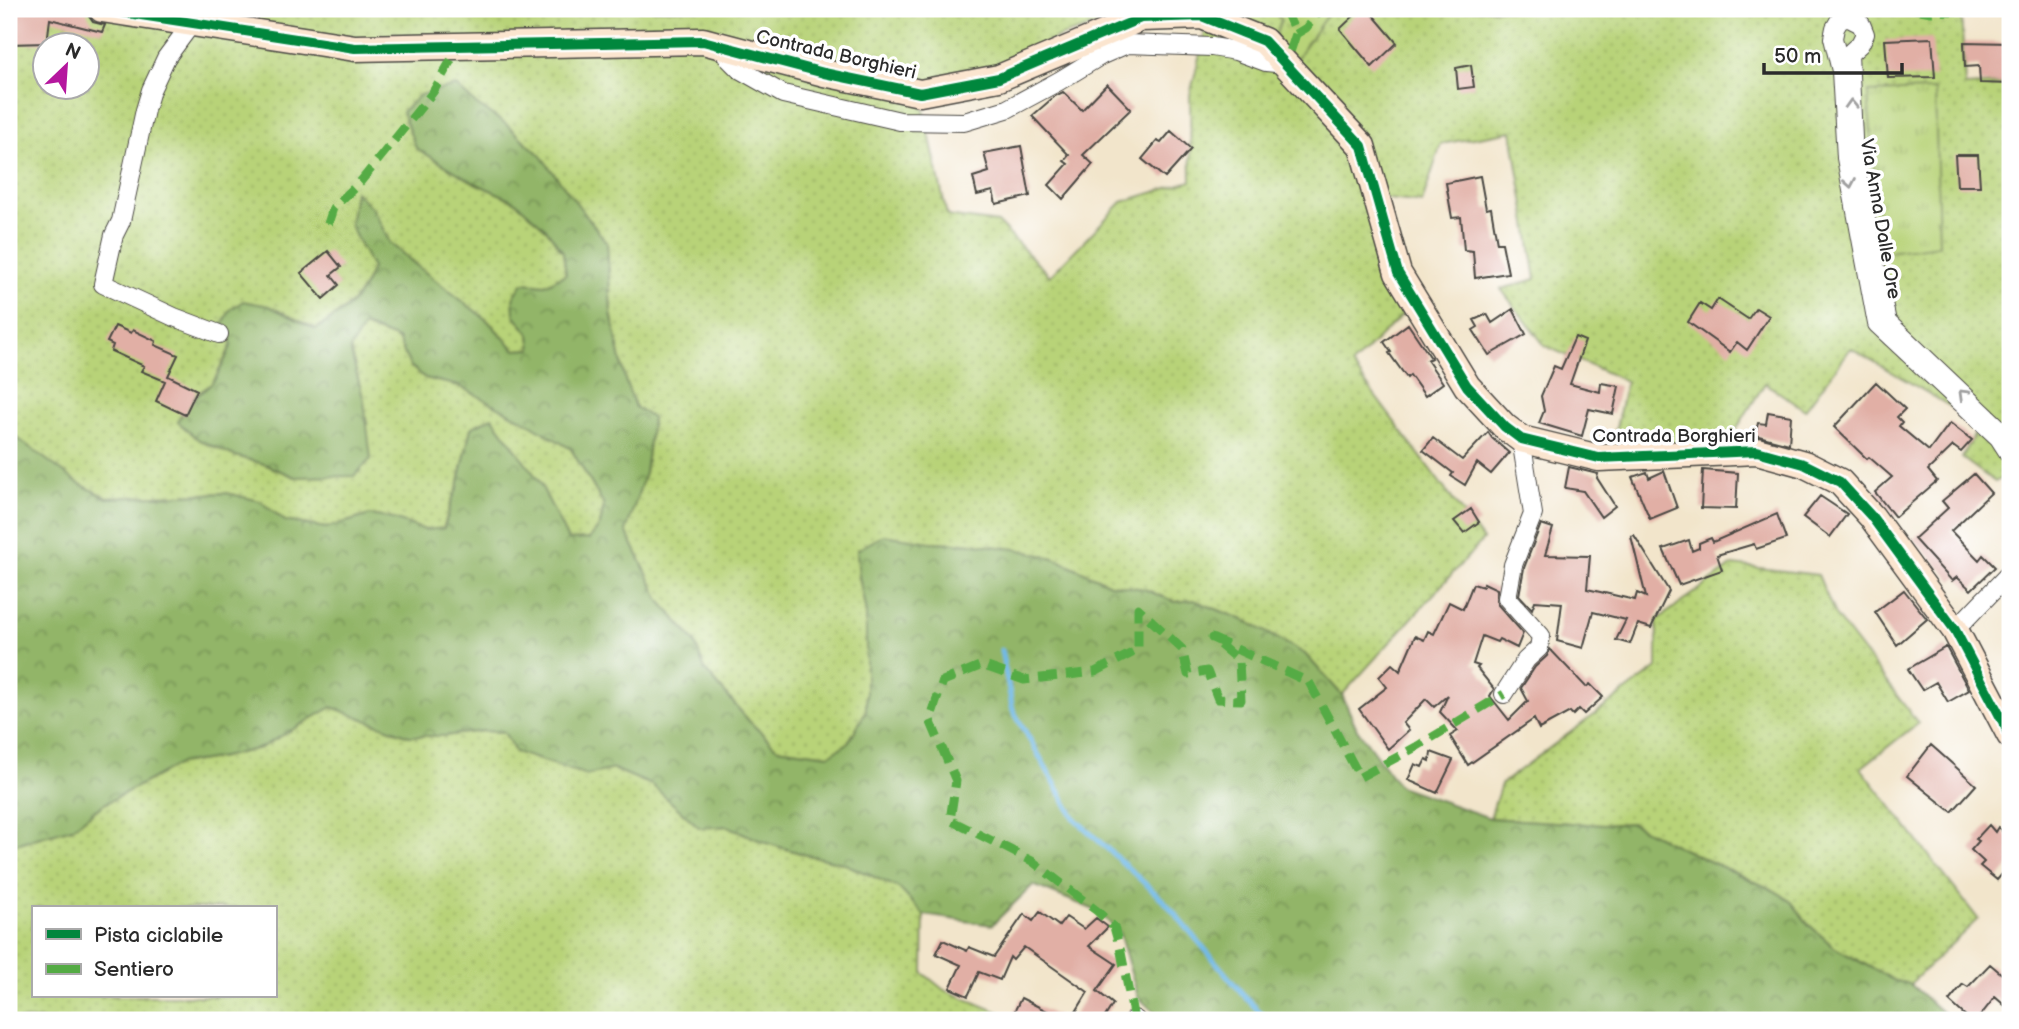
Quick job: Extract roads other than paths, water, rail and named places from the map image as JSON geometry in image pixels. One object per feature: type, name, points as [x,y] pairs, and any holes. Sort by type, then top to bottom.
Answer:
[{"type":"street","name":"Contrada Borghieri","points":[[102,9],[355,48],[703,41],[824,73],[920,93],[999,78],[1141,18],[1202,16],[1264,41],[1362,146],[1398,273],[1467,386],[1505,427],[1521,439],[1599,458],[1757,451],[1804,464],[1840,482],[1872,517],[1955,630],[2010,735]]},
{"type":"street","name":"Via Anna Dalle Ore","points":[[2010,443],[2005,434],[1887,322],[1854,159],[1849,54],[1860,44],[1865,34],[1861,24],[1854,19],[1839,21],[1833,38],[1841,71],[1846,158],[1877,324],[1999,438],[2010,455]]},
{"type":"street","points":[[192,23],[166,58],[151,90],[121,221],[114,235],[103,284],[174,317],[219,334]]},
{"type":"street","points":[[720,45],[739,69],[783,94],[900,121],[964,122],[1007,109],[1102,55],[1127,44],[1212,47],[1236,51],[1266,62],[1286,64]]},
{"type":"street","points":[[1504,694],[1526,660],[1539,648],[1541,636],[1507,598],[1513,565],[1533,514],[1521,439]]},
{"type":"street","points":[[1955,630],[2010,573]]},
{"type":"waterway","points":[[1001,650],[1013,710],[1075,819],[1166,903],[1268,1020]]}]
